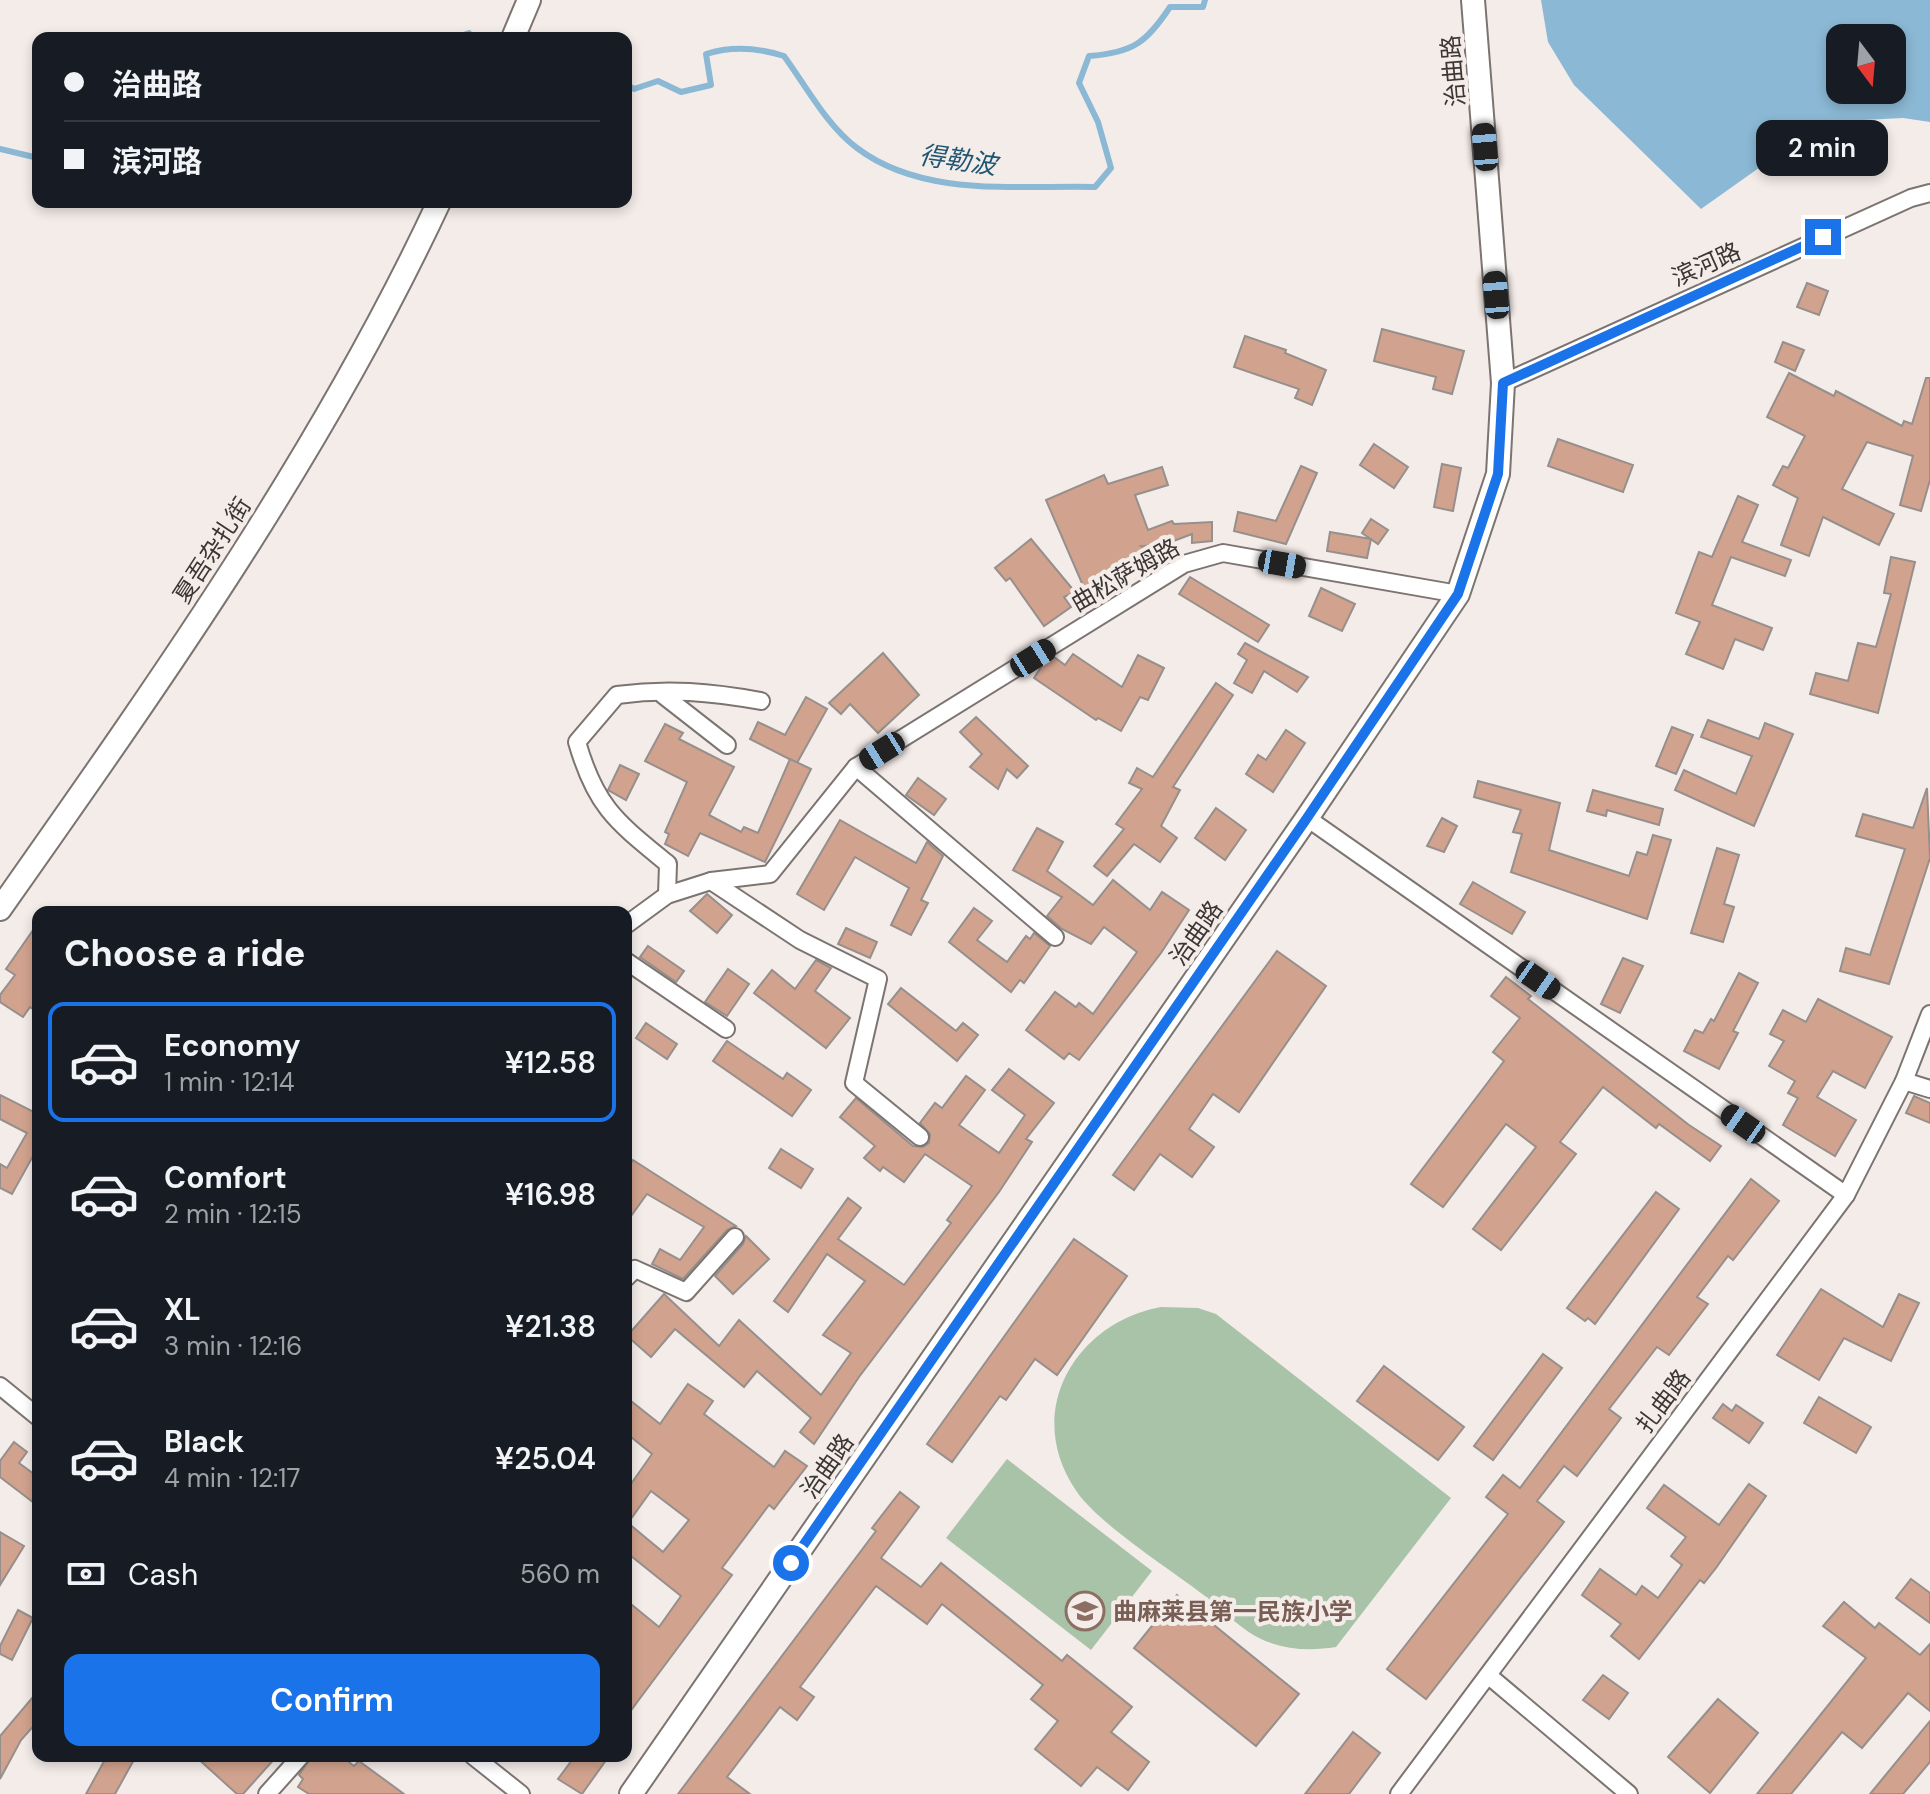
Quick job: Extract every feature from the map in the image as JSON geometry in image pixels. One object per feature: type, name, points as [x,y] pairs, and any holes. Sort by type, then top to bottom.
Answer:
[{"type":"main road","points":[[516,32],[529,0]]},
{"type":"main road","name":"治曲路","points":[[631,1794],[1307,818],[1458,594],[1498,474],[1503,383],[1473,0]]},
{"type":"main road","name":"夏吾杂扎街","points":[[0,909],[109,755],[264,519],[399,288],[436,208]]},
{"type":"street","name":"滨河路","points":[[1503,383],[1911,198],[1930,193]]},
{"type":"street","name":"曲松萨姆路","points":[[632,921],[667,895],[711,881],[770,874],[856,767],[1184,564],[1223,553],[1458,594]]},
{"type":"street","points":[[667,895],[668,864],[611,818],[588,780],[577,742],[617,695],[661,689],[700,690],[761,701]]},
{"type":"street","points":[[663,695],[727,745]]},
{"type":"street","points":[[856,767],[1055,937]]},
{"type":"street","points":[[1307,818],[1846,1195]]},
{"type":"street","points":[[711,881],[800,940],[878,979],[854,1083],[920,1137]]},
{"type":"street","points":[[632,965],[726,1029]]},
{"type":"street","name":"扎曲路","points":[[1399,1794],[1846,1195],[1904,1081],[1930,1014]]},
{"type":"street","points":[[1904,1081],[1930,1089]]},
{"type":"street","points":[[632,1272],[635,1269],[686,1292],[735,1237]]},
{"type":"street","points":[[0,1386],[32,1412]]},
{"type":"street","points":[[1489,1676],[1629,1794]]},
{"type":"street","points":[[267,1794],[296,1762]]},
{"type":"street","points":[[481,1762],[521,1794]]},
{"type":"green space","points":[[1161,1307],[1198,1308],[1216,1314],[1451,1498],[1336,1647],[1290,1648],[1263,1640],[1248,1631],[1087,1505],[1061,1462],[1055,1432],[1056,1403],[1066,1376],[1082,1352],[1103,1332],[1130,1316]]},
{"type":"green space","points":[[1007,1459],[1152,1571],[1091,1650],[946,1538]]},
{"type":"water","points":[[1541,0],[1930,0],[1930,122],[1903,118],[1824,122],[1701,209],[1574,85],[1548,42]]},
{"type":"building","points":[[1807,283],[1828,291],[1819,315],[1797,307]]},
{"type":"building","points":[[1382,329],[1464,351],[1452,394],[1433,389],[1436,377],[1374,361]]},
{"type":"building","points":[[1245,336],[1286,350],[1285,353],[1326,370],[1312,405],[1295,398],[1299,389],[1234,367]]},
{"type":"building","points":[[1783,342],[1804,350],[1795,371],[1775,362]]},
{"type":"building","points":[[1789,373],[1834,396],[1836,391],[1902,426],[1904,421],[1912,424],[1926,378],[1930,378],[1930,480],[1921,511],[1900,505],[1913,456],[1867,442],[1842,489],[1894,514],[1879,545],[1823,517],[1809,556],[1781,545],[1798,498],[1773,485],[1783,466],[1788,468],[1805,436],[1767,417]]},
{"type":"building","points":[[1558,439],[1633,465],[1623,492],[1548,466]]},
{"type":"building","points":[[1374,444],[1408,467],[1394,488],[1360,465]]},
{"type":"building","points":[[1442,464],[1461,468],[1453,511],[1434,507]]},
{"type":"building","points":[[1301,466],[1317,473],[1286,544],[1234,531],[1238,512],[1276,521]]},
{"type":"building","points":[[1162,467],[1168,485],[1135,495],[1148,530],[1172,521],[1174,524],[1212,522],[1212,541],[1192,543],[1192,534],[1163,545],[1141,546],[1148,551],[1138,554],[1142,563],[1084,588],[1046,500],[1104,475],[1108,484]]},
{"type":"building","points":[[1738,496],[1758,505],[1742,542],[1791,560],[1785,576],[1731,557],[1712,605],[1772,628],[1763,650],[1735,639],[1723,669],[1686,654],[1700,622],[1676,613],[1699,552],[1712,557]]},
{"type":"building","points":[[1371,519],[1388,530],[1378,544],[1362,533]]},
{"type":"building","points":[[1330,532],[1371,539],[1367,558],[1327,551]]},
{"type":"building","points":[[1031,539],[1075,592],[1064,597],[1071,607],[1044,626],[1010,578],[1006,581],[995,568]]},
{"type":"building","points":[[1891,557],[1915,562],[1878,713],[1810,694],[1816,673],[1848,681],[1858,643],[1876,647],[1891,594],[1884,593]]},
{"type":"building","points":[[1190,577],[1269,625],[1258,642],[1179,594]]},
{"type":"building","points":[[1321,588],[1355,604],[1342,631],[1309,616]]},
{"type":"building","points":[[1245,643],[1308,677],[1297,692],[1264,671],[1252,693],[1234,683],[1247,660],[1238,654]]},
{"type":"building","points":[[883,653],[919,695],[878,733],[850,704],[841,714],[829,703]]},
{"type":"building","points":[[1073,654],[1122,687],[1138,655],[1164,668],[1148,700],[1140,697],[1121,731],[1098,718],[1096,720],[1034,678],[1043,664],[1054,657],[1065,665]]},
{"type":"building","points":[[1216,683],[1233,695],[1173,787],[1180,790],[1161,826],[1177,838],[1160,862],[1134,844],[1107,876],[1094,866],[1124,829],[1116,824],[1142,789],[1129,783],[1137,768],[1153,777]]},
{"type":"building","points":[[806,697],[827,709],[797,763],[750,739],[758,722],[785,735]]},
{"type":"building","points":[[976,717],[1028,766],[1017,778],[1007,769],[998,789],[970,767],[982,754],[960,732]]},
{"type":"building","points":[[1708,720],[1759,739],[1765,723],[1793,734],[1754,826],[1675,790],[1684,770],[1736,794],[1752,756],[1701,737]]},
{"type":"building","points":[[665,724],[683,733],[679,739],[734,767],[709,815],[741,832],[744,827],[758,833],[790,759],[811,769],[765,862],[700,833],[688,856],[665,844],[669,834],[665,832],[687,782],[645,761]]},
{"type":"building","points":[[1672,727],[1693,735],[1676,774],[1656,766]]},
{"type":"building","points":[[1286,730],[1305,743],[1273,792],[1246,774],[1258,755],[1266,760]]},
{"type":"building","points":[[620,765],[639,774],[626,800],[608,790]]},
{"type":"building","points":[[918,778],[946,799],[934,815],[906,795]]},
{"type":"building","points":[[1478,781],[1560,803],[1549,850],[1629,876],[1637,852],[1647,855],[1653,835],[1671,840],[1647,919],[1511,872],[1522,834],[1513,832],[1521,810],[1474,797]]},
{"type":"building","points":[[1927,788],[1930,858],[1889,984],[1840,971],[1846,948],[1870,955],[1905,849],[1856,836],[1863,814],[1913,828]]},
{"type":"building","points":[[1593,790],[1663,809],[1659,825],[1607,810],[1606,816],[1587,811]]},
{"type":"building","points":[[1216,808],[1246,830],[1225,860],[1195,838]]},
{"type":"building","points":[[1442,818],[1457,826],[1444,852],[1427,846]]},
{"type":"building","points":[[840,820],[916,863],[927,842],[943,856],[921,900],[928,903],[911,935],[891,925],[909,888],[855,857],[824,910],[797,894]]},
{"type":"building","points":[[1037,828],[1063,842],[1047,871],[1093,905],[1113,880],[1150,910],[1162,892],[1189,910],[1161,953],[1079,1060],[1069,1053],[1064,1059],[1026,1030],[1055,992],[1076,1007],[1079,1003],[1093,1014],[1137,952],[1104,927],[1091,944],[1062,929],[1047,916],[1062,897],[1013,870]]},
{"type":"building","points":[[1717,848],[1739,855],[1724,904],[1734,907],[1723,942],[1691,933]]},
{"type":"building","points":[[1473,882],[1525,912],[1512,934],[1460,904]]},
{"type":"building","points":[[707,894],[732,915],[717,933],[690,911]]},
{"type":"building","points":[[974,908],[992,921],[977,940],[1007,962],[1026,936],[1030,939],[1034,933],[1050,946],[1024,983],[1020,980],[1011,992],[949,942]]},
{"type":"building","points":[[846,928],[877,942],[870,958],[838,944]]},
{"type":"building","points":[[32,932],[32,1008],[30,1007],[23,1017],[0,1002],[0,995],[15,975],[6,969]]},
{"type":"building","points":[[648,946],[684,971],[676,982],[640,957]]},
{"type":"building","points":[[1277,951],[1326,986],[1239,1112],[1213,1094],[1189,1129],[1214,1147],[1192,1177],[1160,1154],[1134,1190],[1113,1175]]},
{"type":"building","points":[[1623,958],[1643,966],[1620,1013],[1601,1004]]},
{"type":"building","points":[[816,960],[831,968],[815,991],[850,1018],[826,1048],[754,993],[772,970],[795,989]]},
{"type":"building","points":[[728,969],[749,984],[727,1016],[705,1002]]},
{"type":"building","points":[[1739,973],[1758,983],[1733,1031],[1738,1033],[1719,1069],[1684,1051],[1695,1030],[1703,1033],[1711,1019],[1714,1021]]},
{"type":"building","points":[[1506,977],[1531,996],[1528,999],[1689,1125],[1721,1146],[1710,1161],[1659,1124],[1656,1128],[1603,1087],[1560,1142],[1576,1154],[1501,1250],[1473,1229],[1536,1147],[1506,1124],[1443,1207],[1411,1184],[1504,1061],[1493,1052],[1520,1018],[1491,996]]},
{"type":"building","points":[[901,988],[956,1031],[963,1023],[978,1035],[957,1061],[888,1004]]},
{"type":"building","points":[[1818,999],[1892,1037],[1865,1088],[1833,1071],[1817,1097],[1856,1120],[1835,1156],[1783,1125],[1798,1098],[1788,1093],[1795,1081],[1769,1066],[1784,1041],[1770,1034],[1783,1010],[1806,1022]]},
{"type":"building","points":[[646,1023],[677,1044],[667,1059],[636,1038]]},
{"type":"building","points":[[727,1041],[783,1079],[787,1073],[811,1090],[792,1116],[713,1061]]},
{"type":"building","points":[[1009,1069],[1054,1103],[1026,1139],[1032,1142],[999,1192],[859,1377],[814,1444],[800,1432],[811,1418],[757,1371],[744,1387],[675,1329],[651,1357],[632,1340],[632,1330],[664,1294],[719,1346],[739,1320],[821,1395],[851,1353],[823,1335],[865,1281],[827,1254],[788,1312],[774,1301],[848,1198],[861,1208],[838,1239],[904,1285],[951,1223],[947,1220],[972,1186],[925,1154],[904,1182],[883,1167],[880,1171],[864,1158],[875,1146],[840,1117],[856,1098],[913,1146],[923,1147],[929,1143],[930,1134],[920,1123],[935,1103],[942,1108],[966,1076],[985,1090],[959,1125],[999,1153],[1025,1115],[992,1090]]},
{"type":"building","points":[[0,1095],[32,1111],[32,1158],[12,1194],[0,1188],[0,1164],[7,1168],[27,1133],[0,1119]]},
{"type":"building","points":[[1914,1096],[1930,1103],[1930,1123],[1906,1113]]},
{"type":"building","points":[[781,1149],[813,1169],[801,1188],[769,1168]]},
{"type":"building","points":[[632,1161],[736,1226],[727,1230],[683,1279],[652,1264],[660,1249],[680,1260],[704,1227],[647,1194],[632,1215]]},
{"type":"building","points":[[1751,1179],[1779,1201],[1733,1260],[1728,1256],[1697,1297],[1708,1304],[1669,1355],[1657,1347],[1609,1409],[1621,1418],[1577,1476],[1564,1466],[1537,1501],[1564,1522],[1426,1699],[1387,1669],[1508,1514],[1486,1497],[1503,1475],[1520,1488]]},
{"type":"building","points":[[1656,1192],[1679,1209],[1595,1324],[1588,1318],[1585,1321],[1567,1308]]},
{"type":"building","points":[[746,1236],[769,1259],[733,1294],[715,1276],[743,1244]]},
{"type":"building","points":[[1074,1239],[1127,1276],[1057,1375],[1035,1359],[1006,1400],[1000,1396],[952,1462],[927,1444]]},
{"type":"building","points":[[1821,1289],[1883,1327],[1899,1294],[1919,1303],[1891,1361],[1844,1338],[1819,1380],[1777,1355]]},
{"type":"building","points":[[1543,1354],[1562,1368],[1493,1460],[1474,1446]]},
{"type":"building","points":[[1384,1366],[1464,1427],[1438,1460],[1357,1401]]},
{"type":"building","points":[[688,1384],[713,1401],[704,1414],[774,1467],[785,1451],[807,1466],[774,1509],[769,1505],[722,1568],[732,1575],[632,1709],[632,1605],[659,1627],[681,1596],[632,1557],[632,1526],[663,1552],[689,1520],[651,1491],[632,1517],[632,1482],[652,1454],[632,1438],[632,1402],[660,1424]]},
{"type":"building","points":[[1819,1397],[1871,1427],[1856,1453],[1804,1423]]},
{"type":"building","points":[[1723,1404],[1732,1411],[1736,1405],[1763,1423],[1749,1443],[1713,1418]]},
{"type":"building","points":[[14,1442],[27,1452],[19,1463],[32,1473],[32,1501],[0,1477],[0,1461]]},
{"type":"building","points":[[1749,1484],[1766,1496],[1716,1568],[1704,1583],[1700,1580],[1639,1659],[1611,1636],[1621,1624],[1582,1595],[1600,1569],[1636,1595],[1642,1586],[1658,1598],[1682,1565],[1671,1556],[1686,1537],[1647,1508],[1664,1485],[1719,1525]]},
{"type":"building","points":[[900,1492],[919,1507],[881,1558],[921,1587],[941,1563],[1062,1661],[1067,1655],[1132,1707],[1111,1732],[1149,1762],[1128,1790],[1097,1767],[1081,1786],[1035,1749],[1058,1721],[1031,1699],[1043,1685],[942,1604],[927,1624],[876,1586],[800,1687],[814,1697],[797,1720],[780,1707],[727,1777],[750,1794],[678,1794],[876,1531],[872,1528]]},
{"type":"building","points":[[0,1532],[24,1546],[0,1585]]},
{"type":"building","points":[[1911,1579],[1930,1593],[1930,1623],[1896,1598]]},
{"type":"building","points":[[1177,1595],[1299,1694],[1256,1746],[1134,1648]]},
{"type":"building","points":[[1844,1602],[1875,1628],[1879,1623],[1920,1655],[1930,1644],[1930,1711],[1908,1693],[1862,1748],[1842,1732],[1791,1794],[1757,1794],[1866,1658],[1823,1626]]},
{"type":"building","points":[[18,1610],[32,1617],[12,1660],[0,1654],[0,1646]]},
{"type":"building","points":[[1603,1675],[1628,1693],[1609,1719],[1583,1700]]},
{"type":"building","points":[[32,1698],[32,1728],[21,1740],[0,1779],[0,1736]]},
{"type":"building","points":[[1718,1699],[1758,1733],[1710,1793],[1668,1757]]},
{"type":"building","points":[[1930,1721],[1930,1762],[1903,1794],[1870,1794]]},
{"type":"building","points":[[1353,1732],[1380,1753],[1349,1794],[1305,1794]]},
{"type":"building","points":[[104,1762],[133,1762],[115,1794],[86,1794]]},
{"type":"building","points":[[202,1762],[272,1762],[243,1794],[237,1794]]},
{"type":"building","points":[[308,1762],[349,1762],[354,1766],[360,1762],[404,1794],[309,1794],[298,1787],[303,1779],[299,1775]]},
{"type":"building","points":[[571,1762],[605,1762],[582,1794],[558,1779]]},
{"type":"waterway","name":"得勒波","points":[[632,88],[658,81],[681,92],[711,85],[706,54],[735,49],[774,53],[784,56],[846,139],[883,164],[911,175],[972,186],[1095,187],[1111,168],[1098,122],[1079,83],[1089,56],[1117,52],[1137,44],[1154,29],[1170,7],[1203,7],[1205,0]]},
{"type":"waterway","name":"得勒波","points":[[0,149],[32,157]]},
{"type":"place","name":"曲麻莱县第一民族小学","points":[[1085,1611]]},
{"type":"route","points":[[791,1563],[1307,818],[1458,594],[1498,474],[1503,383],[1823,237]]}]
